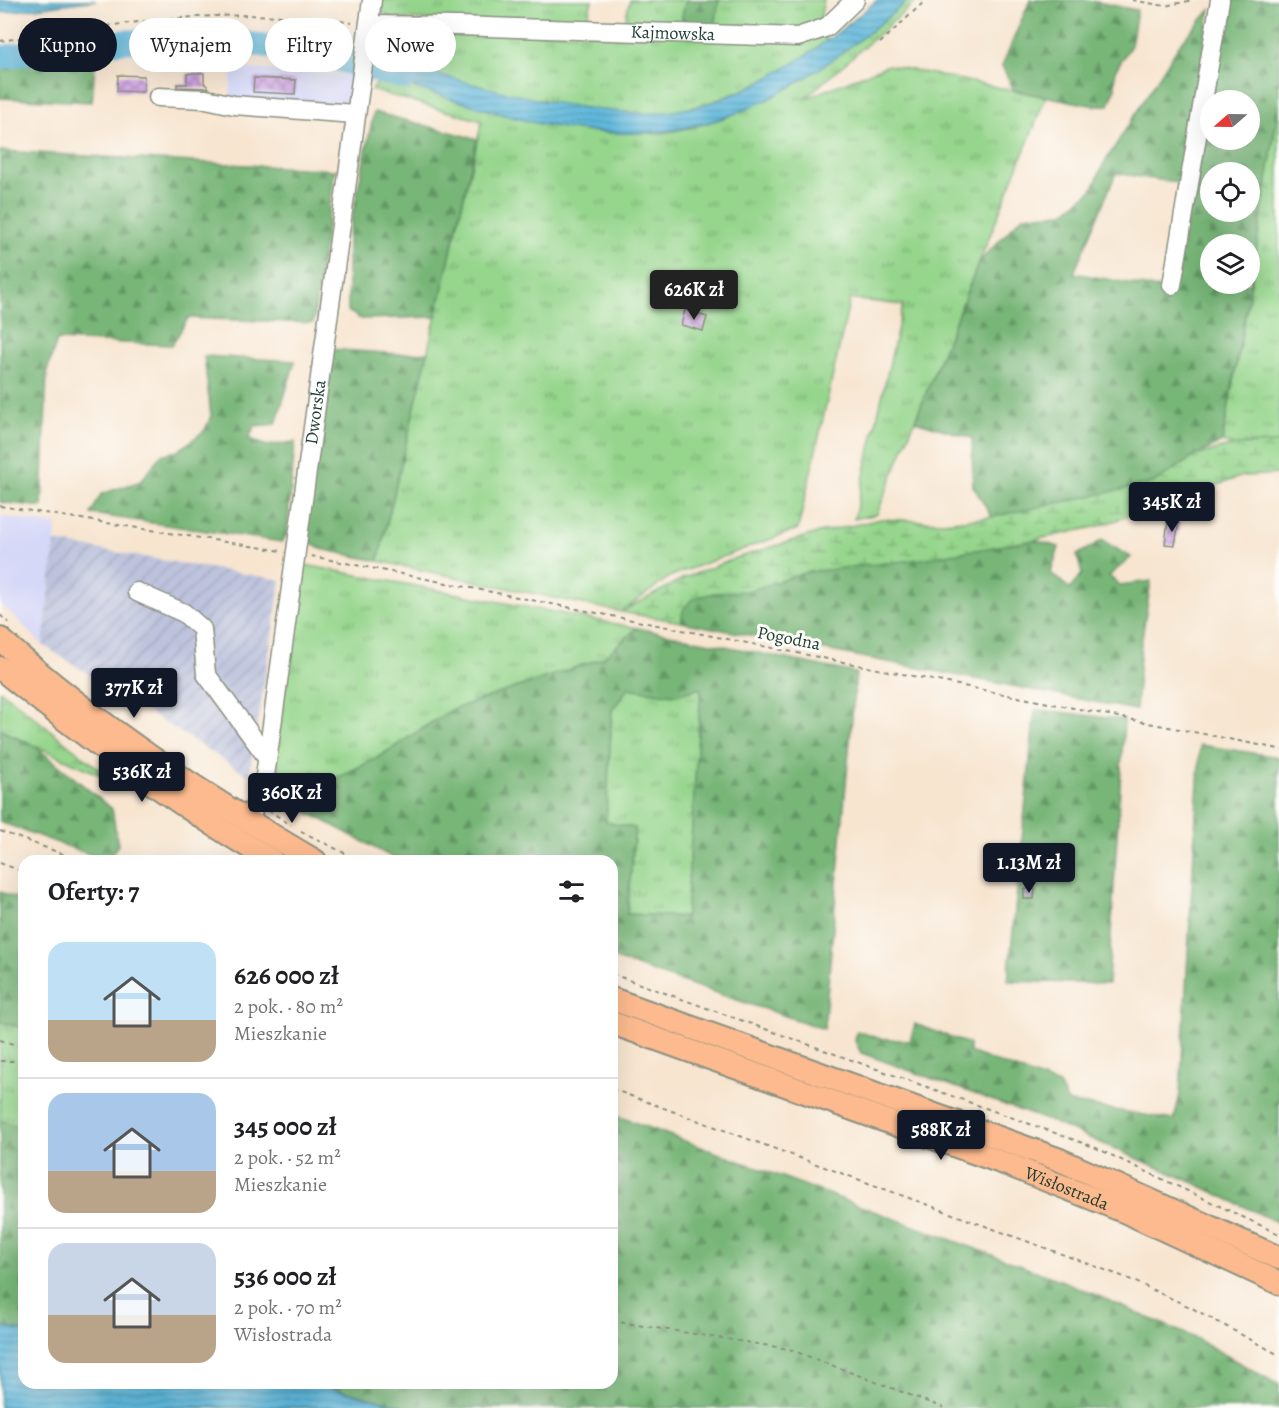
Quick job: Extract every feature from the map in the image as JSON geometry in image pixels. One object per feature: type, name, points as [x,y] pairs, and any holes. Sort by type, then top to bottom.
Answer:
[{"type":"main road","points":[[8,635],[131,743],[248,822],[305,855]]},
{"type":"main road","points":[[0,668],[142,778],[248,822],[268,855]]},
{"type":"main road","name":"Wisłostrada","points":[[618,1001],[1060,1160],[1279,1258]]},
{"type":"main road","name":"Wisłostrada","points":[[618,1025],[1022,1169],[1189,1240],[1279,1283]]},
{"type":"street","name":"Dworska","points":[[371,18],[372,0]]},
{"type":"street","name":"Kajmowska","points":[[456,26],[798,37],[827,27],[855,0]]},
{"type":"street","points":[[1172,285],[1220,0]]},
{"type":"street","name":"Dworska","points":[[248,822],[267,756],[365,49]]},
{"type":"street","points":[[158,97],[206,99],[234,105],[355,114]]},
{"type":"street","points":[[137,592],[183,613],[202,629],[206,674],[267,756]]},
{"type":"path","points":[[880,43],[926,0]]},
{"type":"path","points":[[1132,0],[1165,6],[1193,0]]},
{"type":"path","points":[[0,41],[124,25],[253,14],[295,16],[365,25]]},
{"type":"path","name":"Pogodna","points":[[0,506],[294,553],[1279,749]]},
{"type":"path","points":[[0,615],[8,635]]},
{"type":"path","points":[[248,822],[297,828],[349,855]]},
{"type":"path","points":[[0,831],[66,855]]},
{"type":"path","points":[[0,864],[18,870]]},
{"type":"path","points":[[618,976],[1094,1147],[1279,1234]]},
{"type":"path","points":[[0,1040],[18,1045]]},
{"type":"path","points":[[0,1061],[18,1061]]},
{"type":"path","points":[[618,1091],[1127,1278],[1192,1308],[1279,1355]]},
{"type":"path","points":[[618,1323],[789,1349],[944,1408]]},
{"type":"shaded area","points":[[253,69],[265,70],[265,72],[355,75],[349,117],[229,110],[232,72],[253,72]]},
{"type":"shaded area","points":[[0,516],[57,525],[43,645],[0,603]]},
{"type":"shaded area","points":[[55,542],[281,580],[249,776],[43,645]]},
{"type":"green space","points":[[376,0],[592,0],[586,25],[456,21],[456,18],[391,18],[377,9]]},
{"type":"green space","points":[[630,0],[824,0],[819,24],[803,29],[624,25]]},
{"type":"green space","points":[[686,0],[719,0],[716,21],[711,29],[683,28],[682,16]]},
{"type":"green space","points":[[909,0],[918,0],[804,99],[888,65],[1046,97],[877,514],[854,519],[903,305],[850,299],[798,529],[671,576],[621,612],[378,561],[482,121],[372,90],[380,79],[655,134],[727,117],[760,103],[822,66]]},
{"type":"green space","points":[[1030,0],[1087,0],[1137,10],[1131,45],[1115,71],[1115,88],[1109,105],[1095,106],[1014,90],[1002,66]]},
{"type":"green space","points":[[1224,0],[1279,0],[1279,104],[1259,234],[1200,234],[1200,294],[1249,294],[1222,442],[1153,483],[992,517],[973,486],[972,438],[915,421],[979,262],[1023,216],[1063,213],[1092,190],[1103,165],[1179,45],[1210,10],[1184,184],[1116,173],[1074,273],[1166,290],[1200,120],[1200,150],[1260,150],[1260,90],[1206,90]]},
{"type":"green space","points":[[456,32],[821,35],[828,40],[789,66],[747,88],[703,105],[680,110],[625,114],[591,111],[483,88],[428,72],[456,72]]},
{"type":"green space","points":[[18,66],[18,72],[94,72],[92,102],[0,98],[0,69]]},
{"type":"green space","points":[[1279,104],[1279,443],[1233,445],[1222,442],[1249,294],[1260,294],[1259,234]]},
{"type":"green space","points":[[374,112],[477,139],[436,317],[361,319],[348,311],[348,237]]},
{"type":"green space","points":[[0,151],[335,170],[313,323],[188,318],[172,345],[57,340],[47,371],[42,507],[0,502]]},
{"type":"green space","points":[[329,349],[398,354],[428,352],[378,561],[321,549],[304,538]]},
{"type":"green space","points":[[204,356],[295,361],[276,424],[254,426],[249,439],[267,446],[295,442],[287,534],[282,542],[91,514],[101,494],[141,481],[161,455],[178,451],[205,430],[211,416]]},
{"type":"green space","points":[[1279,443],[1279,474],[1243,476],[1099,526],[1034,540],[921,559],[807,572],[748,591],[712,593],[691,600],[683,610],[681,622],[621,612],[682,579],[733,559],[814,534],[881,519],[942,522],[992,517],[1153,483],[1195,456],[1233,445]]},
{"type":"green space","points":[[1034,540],[1059,547],[1051,573],[1070,589],[1082,574],[1077,555],[1102,540],[1131,557],[1109,576],[1120,585],[1151,581],[1141,644],[1136,710],[681,622],[683,610],[691,600],[712,593],[748,591],[807,572],[921,559]]},
{"type":"green space","points":[[305,565],[637,628],[603,658],[451,710],[379,757],[289,802],[271,794],[301,569]]},
{"type":"green space","points":[[637,628],[856,673],[824,1029],[618,960],[618,855],[388,855],[289,802],[379,757],[451,710],[603,658]],"holes":[[[628,688],[675,695],[701,688],[686,917],[627,914],[635,828],[606,822],[612,710]]]},
{"type":"green space","points":[[628,688],[675,695],[701,688],[687,917],[627,914],[635,828],[606,822],[612,710]]},
{"type":"green space","points":[[0,690],[114,781],[0,730]]},
{"type":"green space","points":[[1035,709],[1124,720],[1108,984],[1008,981]]},
{"type":"green space","points":[[0,730],[36,747],[112,809],[118,845],[112,855],[91,855],[0,822]]},
{"type":"green space","points":[[1200,745],[1279,757],[1279,1223],[1192,1182],[1052,1122],[861,1053],[855,1041],[857,1031],[878,1038],[910,1041],[915,1024],[969,1044],[969,1052],[1059,1085],[1068,1102],[1174,1120],[1180,1094]]},
{"type":"green space","points":[[0,892],[18,899],[18,1026],[0,1022]]},
{"type":"green space","points":[[0,1022],[18,1026],[18,1126],[0,1121]]},
{"type":"green space","points":[[618,1116],[1068,1283],[1195,1338],[1279,1385],[1279,1408],[411,1408],[333,1389],[618,1389]]},
{"type":"green space","points":[[0,1121],[18,1126],[18,1330],[0,1327]]},
{"type":"water","points":[[0,0],[96,0],[0,13]]},
{"type":"water","points":[[877,0],[909,0],[825,65],[784,90],[743,110],[700,125],[654,132],[603,133],[546,125],[380,79],[375,72],[431,72],[548,101],[624,112],[659,113],[690,108],[748,88],[803,57],[854,20]]},
{"type":"water","points":[[0,1327],[18,1330],[18,1389],[333,1389],[411,1408],[0,1408]]},
{"type":"building","points":[[204,73],[204,83],[209,88],[177,87],[177,84],[187,84],[187,74]]},
{"type":"building","points":[[118,75],[144,76],[143,92],[117,91]]},
{"type":"building","points":[[254,78],[296,80],[295,94],[253,92]]},
{"type":"building","points":[[685,310],[707,317],[703,331],[681,325]]},
{"type":"building","points":[[1168,520],[1179,522],[1175,545],[1165,544]]},
{"type":"building","points":[[1024,889],[1035,889],[1034,899],[1024,899]]},
{"type":"waterway","points":[[0,58],[103,43],[207,41],[277,47],[405,78]]}]
